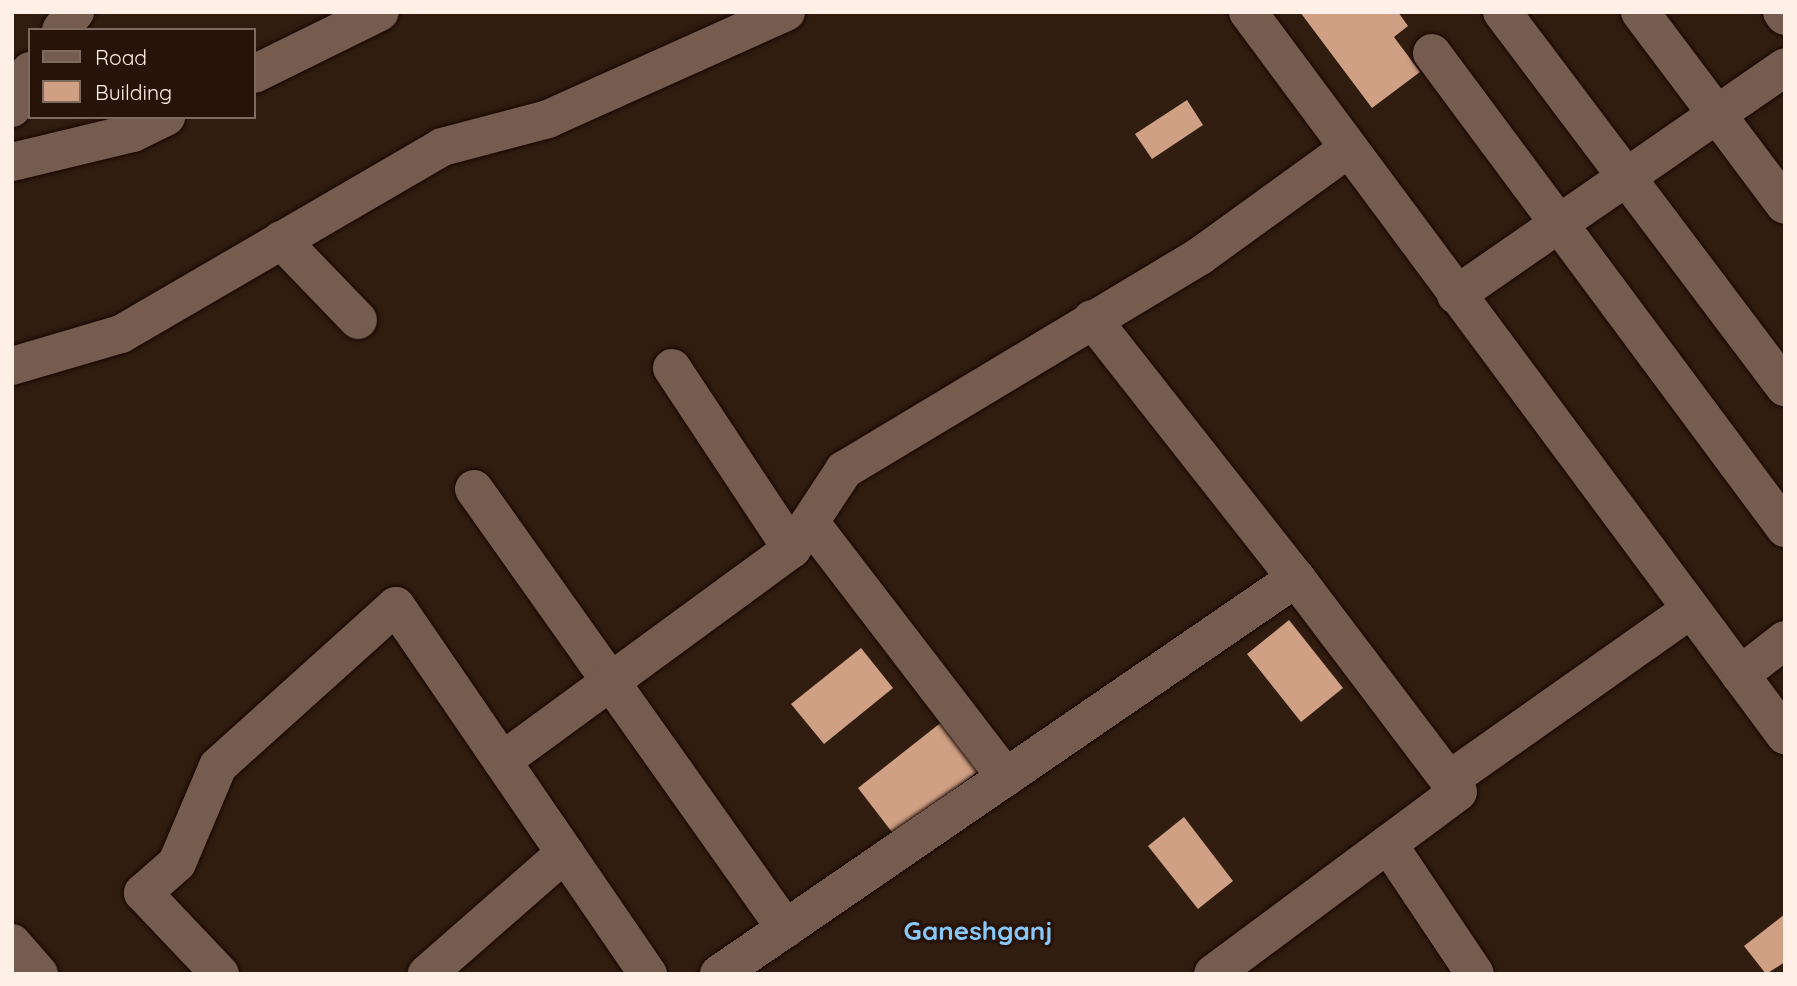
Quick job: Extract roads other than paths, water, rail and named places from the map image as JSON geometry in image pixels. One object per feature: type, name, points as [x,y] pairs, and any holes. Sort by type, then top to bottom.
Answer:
[{"type":"street","points":[[63,28],[75,12]]},
{"type":"street","points":[[256,73],[380,12]]},
{"type":"street","points":[[12,366],[121,334],[442,147],[548,119],[786,12]]},
{"type":"street","points":[[1248,12],[1690,610],[1785,734]]},
{"type":"street","points":[[1502,12],[1785,387]]},
{"type":"street","points":[[1640,12],[1715,116],[1785,205]]},
{"type":"street","points":[[1432,53],[1785,528]]},
{"type":"street","points":[[1456,295],[1785,67]]},
{"type":"street","points":[[12,108],[22,81],[28,74]]},
{"type":"street","points":[[12,162],[133,133],[162,119]]},
{"type":"street","points":[[502,761],[611,682],[801,535],[844,471],[1200,256],[1348,149]]},
{"type":"street","points":[[281,240],[358,320]]},
{"type":"street","points":[[1092,319],[1296,578],[1458,792],[1388,844],[1232,969]]},
{"type":"street","points":[[672,368],[801,535],[1006,777]]},
{"type":"street","points":[[474,489],[611,682],[772,951]]},
{"type":"street","points":[[719,974],[772,951],[1006,777],[1296,578]]},
{"type":"street","points":[[220,974],[143,893],[177,863],[218,766],[396,606],[648,974]]},
{"type":"street","points":[[1449,780],[1690,610]]},
{"type":"street","points":[[1740,675],[1785,640]]},
{"type":"street","points":[[1388,844],[1475,974]]},
{"type":"street","points":[[427,974],[565,853]]},
{"type":"street","points":[[12,943],[39,974]]},
{"type":"district","name":"Ganeshganj","points":[[978,931]]}]
